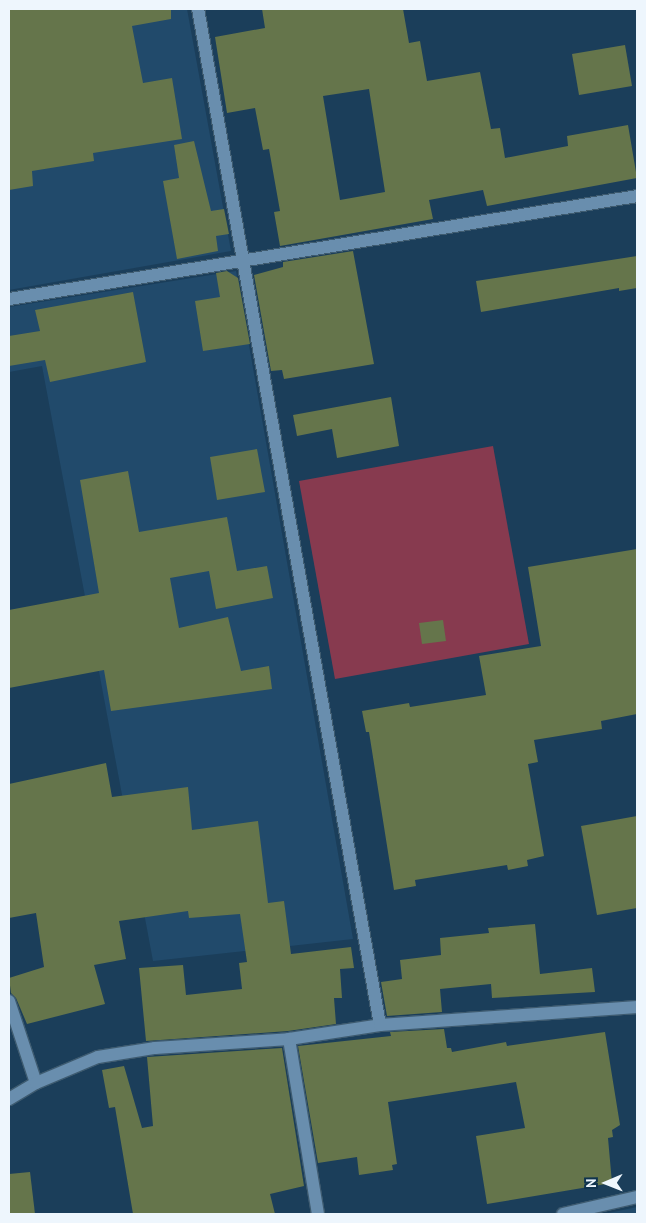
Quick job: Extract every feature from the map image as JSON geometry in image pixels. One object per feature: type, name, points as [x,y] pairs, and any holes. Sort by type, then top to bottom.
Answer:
[{"type":"street","points":[[198,9],[380,1025]]},
{"type":"street","points":[[9,300],[637,196]]},
{"type":"street","points":[[9,1001],[36,1083]]},
{"type":"street","points":[[9,1099],[36,1083],[98,1057],[155,1048],[289,1039],[380,1025],[637,1007]]},
{"type":"street","points":[[289,1039],[318,1214]]},
{"type":"street","points":[[563,1214],[637,1198]]},
{"type":"shaded area","points":[[9,9],[187,9],[231,251],[9,290]]},
{"type":"shaded area","points":[[236,271],[353,939],[153,961],[42,366],[9,372],[9,307]]},
{"type":"shaded area","points":[[493,446],[529,644],[335,679],[299,481]]},
{"type":"shaded area","points":[[637,1207],[637,1214],[604,1214]]},
{"type":"building","points":[[9,9],[171,9],[171,19],[132,26],[143,83],[172,78],[182,139],[93,153],[94,161],[32,171],[33,186],[9,190]]},
{"type":"building","points":[[262,9],[403,9],[409,43],[420,41],[427,81],[480,72],[491,129],[500,128],[505,158],[568,146],[567,136],[628,125],[637,178],[487,206],[483,190],[429,200],[433,219],[280,246],[274,212],[280,211],[269,149],[263,150],[255,108],[227,113],[215,37],[265,28]],"holes":[[[369,89],[385,192],[340,200],[323,96]]]},
{"type":"building","points":[[625,45],[632,86],[579,95],[572,54]]},
{"type":"building","points":[[194,141],[211,211],[224,209],[229,234],[216,236],[218,251],[177,259],[163,181],[179,178],[174,145]]},
{"type":"building","points":[[353,251],[374,364],[284,379],[282,370],[271,371],[254,275],[283,267],[283,262]]},
{"type":"building","points":[[637,256],[637,288],[619,291],[619,288],[481,312],[476,281]]},
{"type":"building","points":[[227,271],[238,278],[250,344],[203,351],[195,301],[220,297],[216,273]]},
{"type":"building","points":[[133,292],[146,362],[50,382],[45,360],[9,366],[9,336],[40,331],[35,310]]},
{"type":"building","points":[[391,397],[399,446],[337,458],[332,429],[297,436],[293,415]]},
{"type":"building","points":[[257,449],[265,492],[217,500],[210,457]]},
{"type":"building","points":[[128,471],[139,532],[227,517],[237,571],[267,566],[273,598],[216,609],[209,571],[170,578],[179,628],[228,617],[241,671],[269,666],[272,689],[111,711],[104,670],[9,688],[9,610],[99,593],[80,480]]},
{"type":"building","points":[[637,549],[637,714],[601,721],[602,729],[534,740],[538,762],[528,764],[544,856],[527,860],[528,866],[508,870],[507,865],[415,880],[416,886],[394,890],[369,732],[366,732],[362,711],[409,703],[410,707],[486,695],[479,656],[541,646],[528,567]]},
{"type":"building","points":[[443,620],[446,641],[422,644],[419,623]]},
{"type":"building","points":[[106,763],[112,797],[188,787],[192,830],[258,821],[268,903],[284,901],[291,954],[351,947],[354,968],[340,969],[342,998],[334,998],[336,1024],[288,1031],[146,1041],[139,968],[183,965],[186,995],[242,989],[239,963],[247,962],[240,914],[189,918],[188,911],[119,921],[126,959],[94,965],[105,1004],[27,1024],[16,998],[11,993],[9,978],[44,967],[36,913],[9,918],[9,784]]},
{"type":"building","points":[[637,816],[637,908],[597,915],[581,826]]},
{"type":"building","points":[[535,924],[540,974],[592,968],[595,992],[492,998],[491,984],[440,989],[442,1012],[387,1016],[381,982],[402,979],[400,960],[441,955],[440,938],[489,933],[488,928]]},
{"type":"building","points":[[444,1029],[447,1048],[451,1048],[452,1052],[506,1042],[507,1046],[605,1032],[620,1125],[612,1130],[613,1137],[608,1138],[612,1183],[487,1204],[476,1136],[525,1128],[516,1082],[388,1102],[397,1164],[392,1165],[393,1170],[359,1175],[357,1157],[318,1163],[298,1046],[391,1036],[390,1032]]},
{"type":"building","points":[[282,1048],[304,1186],[270,1194],[275,1214],[133,1214],[115,1107],[109,1108],[102,1070],[124,1066],[142,1128],[153,1126],[147,1057]]},
{"type":"building","points":[[30,1172],[35,1214],[9,1214],[9,1174]]}]
